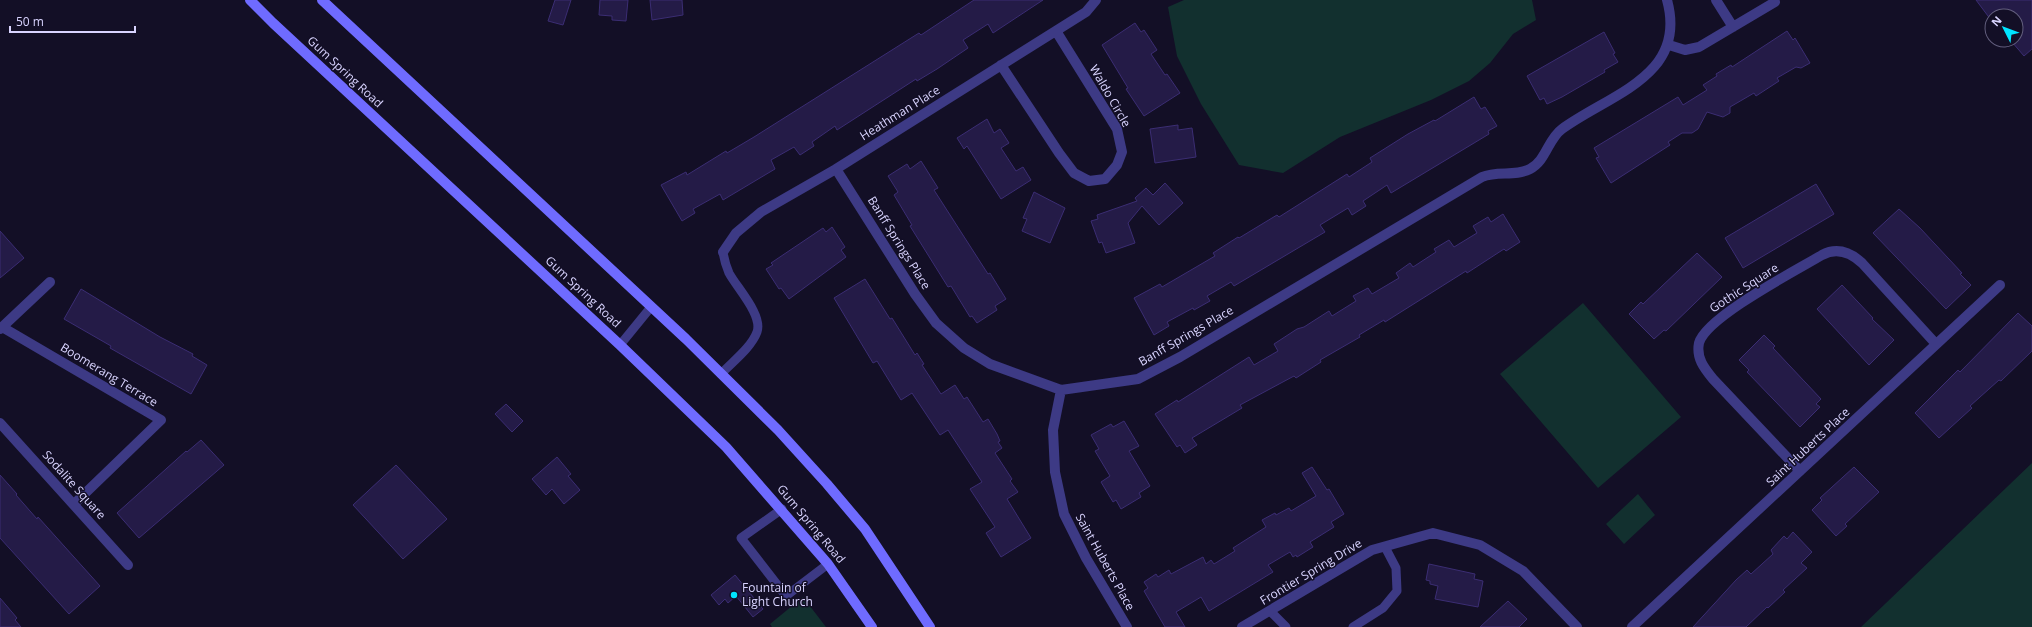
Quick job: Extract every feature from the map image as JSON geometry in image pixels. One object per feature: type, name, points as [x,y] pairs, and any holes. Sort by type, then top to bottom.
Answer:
[{"type":"main road","name":"Gum Spring Road","points":[[250,0],[620,345],[726,447],[782,509],[828,564],[872,627]]},
{"type":"main road","points":[[322,0],[651,307],[778,430],[865,529],[930,627]]},
{"type":"main road","points":[[325,0],[331,9]]},
{"type":"street","name":"Heathman Place","points":[[723,252],[736,233],[761,212],[836,169],[1056,31],[1086,12],[1096,0]]},
{"type":"street","points":[[1667,0],[1670,26],[1668,45],[1685,50],[1692,50],[1775,2]]},
{"type":"street","points":[[1716,0],[1733,27]]},
{"type":"street","name":"Waldo Circle","points":[[1001,65],[1059,153],[1074,172],[1089,181],[1105,179],[1117,165],[1122,152],[1117,129],[1056,31]]},
{"type":"street","name":"Banff Springs Place","points":[[836,169],[915,294],[936,323],[964,348],[990,364],[1061,390],[1138,379],[1173,360],[1482,177],[1489,174],[1530,169],[1538,162],[1555,136],[1568,125],[1640,81],[1653,68],[1668,45]]},
{"type":"street","name":"Gothic Square","points":[[1800,472],[1713,379],[1701,364],[1699,358],[1699,343],[1703,335],[1715,322],[1762,290],[1829,251],[1843,251],[1852,255],[1862,263],[1936,344]]},
{"type":"street","points":[[1,328],[50,282]]},
{"type":"street","name":"Saint Huberts Place","points":[[1632,627],[2000,285]]},
{"type":"street","name":"Boomerang Terrace","points":[[1,328],[161,420],[74,504]]},
{"type":"street","name":"Saint Huberts Place","points":[[1061,390],[1053,430],[1055,472],[1064,514],[1086,558],[1127,627]]},
{"type":"street","name":"Sodalite Square","points":[[0,423],[128,565]]},
{"type":"street","name":"Frontier Spring Drive","points":[[1242,627],[1372,550],[1433,533],[1480,545],[1522,572],[1577,627]]},
{"type":"lane","points":[[721,374],[751,341],[757,333],[758,326],[754,313],[729,272],[723,252]]},
{"type":"lane","points":[[620,345],[651,307]]},
{"type":"lane","points":[[782,509],[741,538],[786,596],[828,564]]},
{"type":"lane","points":[[1353,627],[1383,608],[1397,591],[1396,568],[1385,546]]},
{"type":"lane","points":[[1270,611],[1286,627]]},
{"type":"green space","points":[[1184,0],[1532,0],[1536,20],[1513,34],[1490,63],[1469,81],[1431,100],[1340,137],[1283,173],[1239,165],[1201,104],[1177,56],[1168,7]]},
{"type":"green space","points":[[1583,303],[1681,417],[1598,488],[1500,374]]},
{"type":"green space","points":[[2032,463],[2032,627],[1861,627]]},
{"type":"green space","points":[[1638,494],[1655,515],[1624,544],[1606,524]]},
{"type":"green space","points":[[803,597],[826,627],[772,627],[770,624]]},
{"type":"building","points":[[555,0],[571,0],[563,25],[548,21]]},
{"type":"building","points":[[600,0],[628,0],[626,21],[612,20],[612,16],[599,15]]},
{"type":"building","points":[[650,0],[682,0],[683,15],[652,20]]},
{"type":"building","points":[[974,0],[1043,0],[993,33],[988,24],[963,40],[968,48],[937,69],[917,81],[916,79],[837,130],[835,126],[812,142],[814,146],[800,155],[794,147],[771,160],[775,169],[723,200],[720,194],[693,209],[695,213],[682,221],[661,185],[686,172],[687,175],[726,151],[727,153],[919,33],[921,35]]},
{"type":"building","points":[[1976,0],[2032,0],[2032,49],[2024,56],[2017,48],[2024,48],[2024,8],[1984,8],[1984,11]]},
{"type":"building","points":[[1135,23],[1141,32],[1144,30],[1157,50],[1151,54],[1165,75],[1167,74],[1180,93],[1144,116],[1126,89],[1128,88],[1102,45]]},
{"type":"building","points":[[1787,31],[1793,40],[1795,38],[1810,63],[1801,68],[1796,67],[1777,78],[1779,81],[1756,96],[1754,93],[1730,107],[1730,113],[1723,117],[1707,112],[1698,129],[1692,133],[1682,133],[1668,142],[1670,145],[1611,183],[1596,158],[1599,157],[1594,148],[1678,97],[1683,105],[1707,90],[1703,85],[1717,76],[1716,74],[1731,65],[1732,67]]},
{"type":"building","points":[[1604,32],[1618,62],[1604,70],[1605,72],[1562,97],[1547,104],[1544,98],[1540,100],[1527,76]]},
{"type":"building","points":[[1474,97],[1481,109],[1485,107],[1497,126],[1488,131],[1489,134],[1391,193],[1387,185],[1363,201],[1366,206],[1352,215],[1348,208],[1320,225],[1325,232],[1234,286],[1231,282],[1207,296],[1210,301],[1167,322],[1169,326],[1154,335],[1134,298],[1160,284],[1162,287],[1215,256],[1213,253],[1238,237],[1239,238],[1277,215],[1279,217],[1347,174],[1349,177],[1372,162],[1370,158],[1408,134],[1434,120],[1435,121]]},
{"type":"building","points":[[987,119],[994,133],[1000,129],[1009,143],[1001,148],[1016,171],[1023,167],[1031,180],[1001,199],[967,146],[964,149],[957,138]]},
{"type":"building","points":[[1178,125],[1178,130],[1192,128],[1196,157],[1155,163],[1150,129]]},
{"type":"building","points":[[921,161],[938,188],[934,190],[988,274],[990,273],[1006,299],[995,306],[997,310],[977,323],[972,316],[970,317],[951,286],[948,287],[910,226],[912,225],[894,195],[898,192],[888,176],[907,164],[910,169]]},
{"type":"building","points":[[1165,183],[1183,203],[1159,225],[1142,206],[1128,223],[1135,243],[1106,253],[1102,242],[1099,243],[1091,221],[1098,219],[1097,215],[1137,201],[1135,198],[1146,188],[1153,195]]},
{"type":"building","points":[[1816,184],[1834,214],[1743,268],[1725,238]]},
{"type":"building","points":[[1034,192],[1065,208],[1050,243],[1022,231],[1027,219],[1023,218]]},
{"type":"building","points":[[1899,209],[1920,228],[1962,273],[1960,274],[1971,285],[1946,309],[1873,233]]},
{"type":"building","points":[[1503,214],[1520,242],[1506,251],[1504,249],[1385,322],[1384,320],[1359,335],[1360,337],[1320,360],[1321,362],[1296,378],[1294,376],[1240,405],[1242,408],[1192,438],[1197,445],[1185,453],[1180,445],[1177,447],[1155,414],[1177,400],[1178,402],[1249,357],[1254,365],[1278,351],[1274,344],[1297,329],[1304,327],[1329,311],[1332,316],[1356,301],[1353,296],[1368,288],[1372,294],[1399,278],[1396,273],[1410,263],[1413,267],[1436,252],[1434,249],[1449,240],[1454,247],[1477,233],[1473,226],[1488,217],[1491,222]]},
{"type":"building","points":[[832,227],[845,247],[841,250],[846,257],[789,299],[781,288],[779,289],[766,269],[773,265],[771,263],[823,228],[826,232]]},
{"type":"building","points":[[0,231],[24,258],[0,278]]},
{"type":"building","points":[[1697,253],[1722,277],[1666,331],[1664,330],[1654,339],[1629,314],[1641,302],[1643,304]]},
{"type":"building","points":[[865,279],[915,355],[917,353],[924,364],[922,365],[941,394],[955,385],[964,399],[967,397],[983,422],[988,419],[997,434],[1000,441],[998,442],[1002,448],[995,453],[1012,479],[1010,481],[1018,492],[1007,499],[1031,538],[1001,557],[986,533],[995,527],[970,489],[982,482],[948,430],[940,435],[912,393],[901,400],[877,361],[873,363],[834,298]]},
{"type":"building","points":[[1842,285],[1873,318],[1872,319],[1894,340],[1869,365],[1817,309]]},
{"type":"building","points":[[81,289],[160,337],[193,354],[192,356],[207,365],[191,394],[110,348],[111,346],[64,319]]},
{"type":"building","points":[[2018,313],[2032,326],[2032,351],[2001,381],[1999,380],[1970,406],[1972,408],[1939,438],[1915,413],[1958,370],[1960,372]]},
{"type":"building","points":[[1764,335],[1775,346],[1773,348],[1821,399],[1816,404],[1820,407],[1800,427],[1747,372],[1749,370],[1739,360]]},
{"type":"building","points":[[506,404],[523,421],[512,432],[495,414]]},
{"type":"building","points":[[1124,421],[1139,446],[1129,451],[1150,486],[1139,493],[1141,497],[1121,509],[1116,500],[1113,502],[1101,482],[1110,476],[1095,451],[1099,449],[1091,435],[1111,424],[1113,427]]},
{"type":"building","points":[[201,440],[224,465],[139,538],[117,513],[186,451],[187,452]]},
{"type":"building","points":[[557,457],[571,474],[568,476],[580,490],[564,504],[552,489],[546,495],[532,479]]},
{"type":"building","points":[[396,465],[447,519],[403,559],[353,505]]},
{"type":"building","points":[[1312,467],[1327,490],[1329,489],[1344,514],[1331,522],[1334,527],[1310,542],[1313,547],[1297,557],[1296,555],[1293,557],[1290,552],[1268,565],[1273,572],[1209,611],[1201,597],[1176,612],[1185,627],[1165,627],[1144,591],[1148,588],[1144,582],[1156,574],[1158,577],[1169,570],[1171,574],[1203,557],[1206,564],[1211,560],[1214,564],[1235,551],[1233,548],[1266,527],[1262,520],[1289,508],[1291,511],[1316,496],[1302,473]]},
{"type":"building","points":[[1854,467],[1879,492],[1845,524],[1847,526],[1836,536],[1812,510],[1822,500],[1820,498]]},
{"type":"building","points":[[0,475],[37,519],[38,517],[100,586],[69,614],[0,538]]},
{"type":"building","points":[[1793,532],[1812,552],[1801,563],[1807,568],[1783,590],[1785,592],[1746,627],[1693,627],[1736,580],[1747,570],[1751,574],[1773,554],[1771,550],[1784,536],[1787,539]]},
{"type":"building","points":[[1429,564],[1475,574],[1474,579],[1483,581],[1478,607],[1435,599],[1438,586],[1430,584],[1430,581],[1426,580]]},
{"type":"building","name":"Fountain of Light Church","points":[[735,575],[763,609],[753,617],[736,596],[728,603],[725,599],[719,605],[711,595]]},
{"type":"building","points":[[0,598],[17,618],[15,620],[21,627],[0,627]]},
{"type":"building","points":[[1508,601],[1527,619],[1519,627],[1480,627]]},
{"type":"place","name":"Fountain of Light Church","points":[[734,595]]}]
